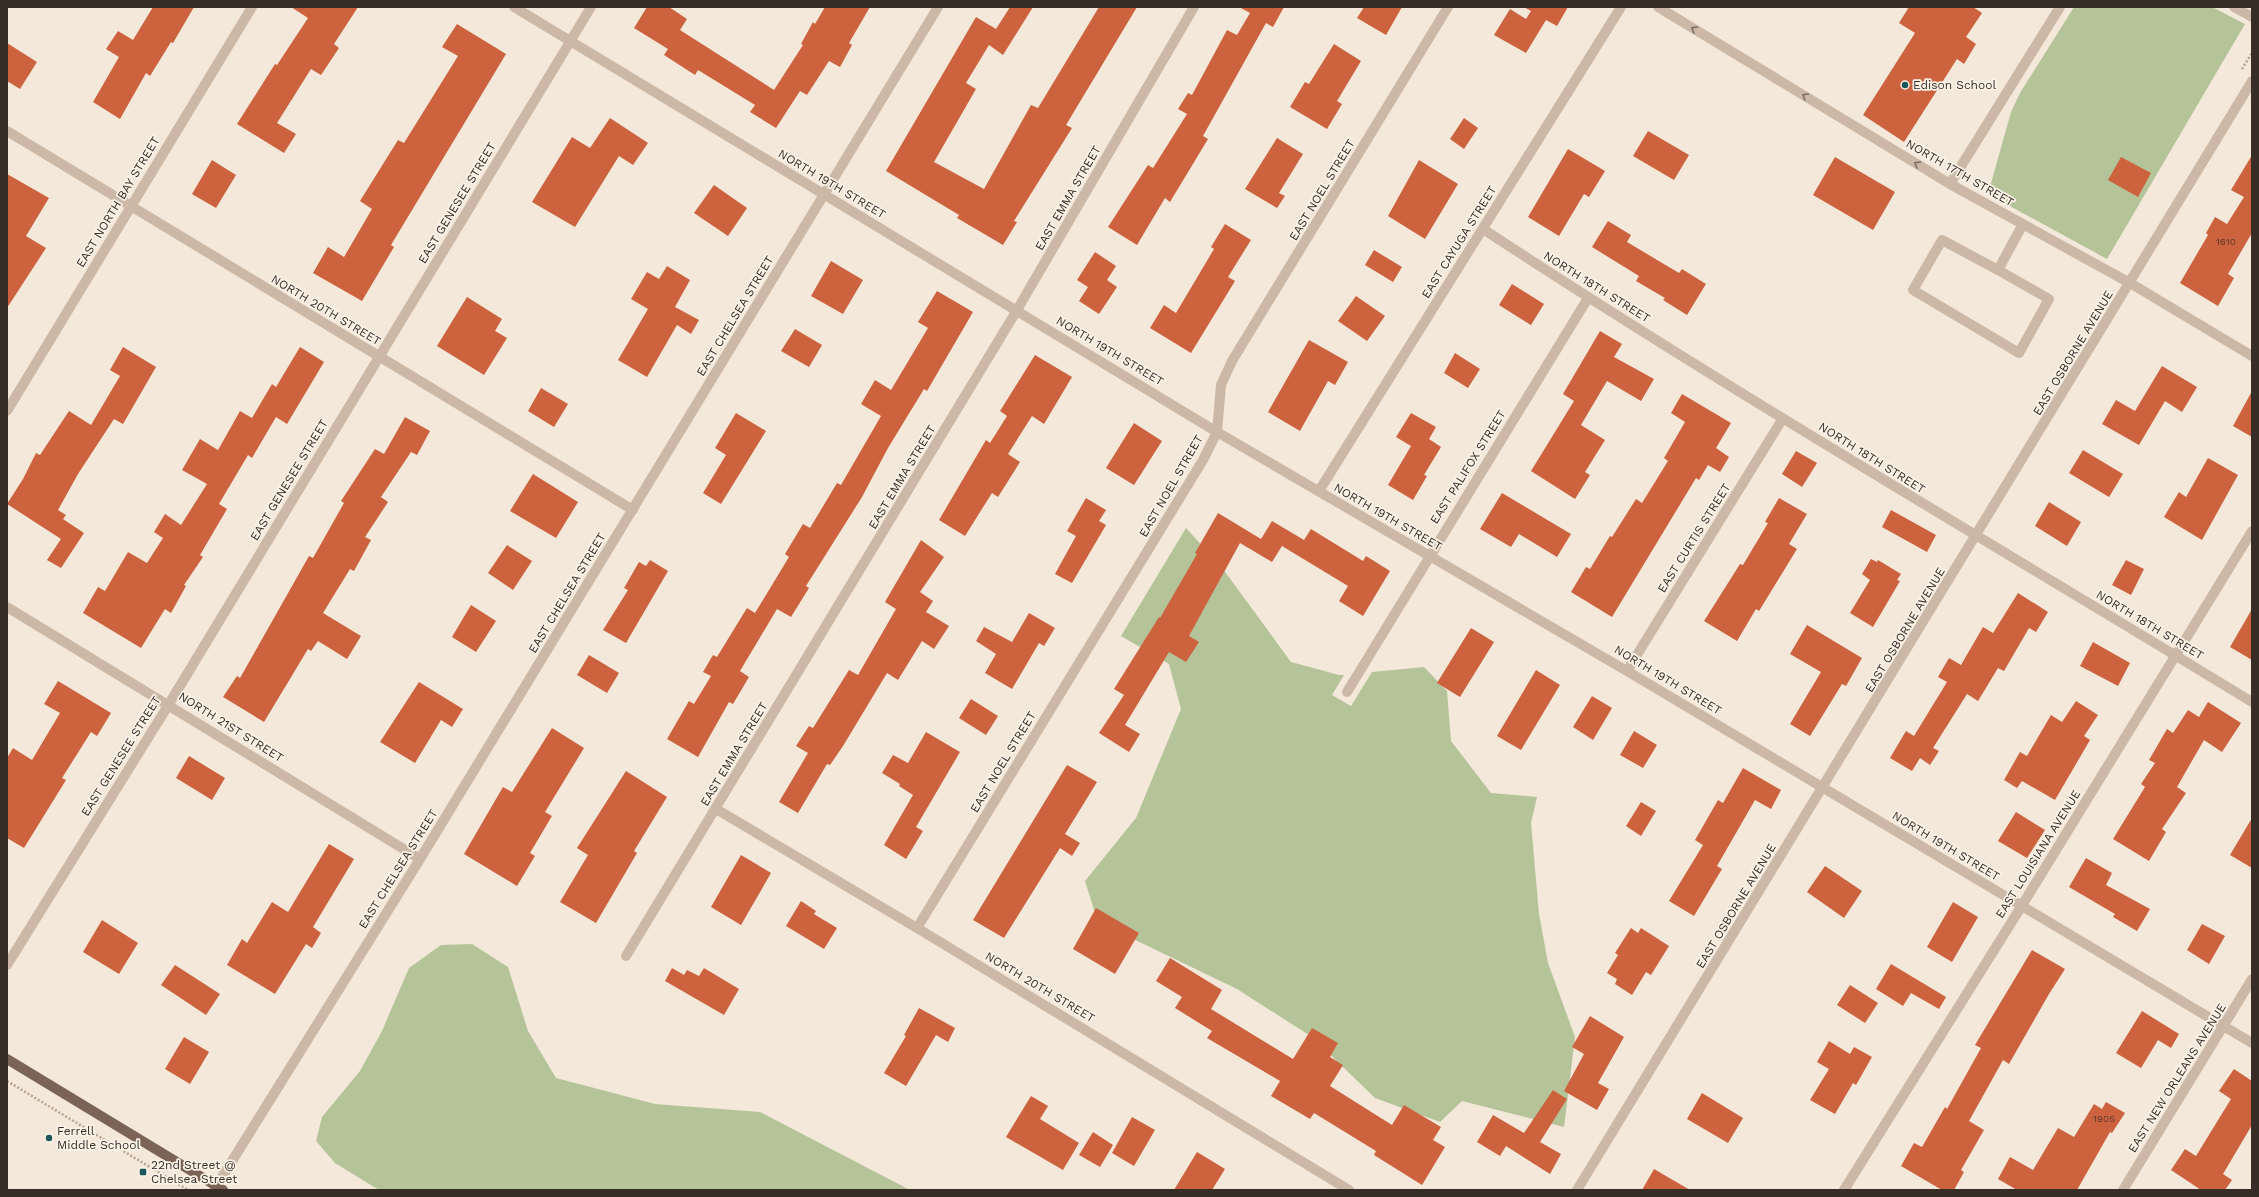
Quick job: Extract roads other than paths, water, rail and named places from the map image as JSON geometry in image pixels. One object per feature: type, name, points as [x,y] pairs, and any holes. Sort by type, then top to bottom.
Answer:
[{"type":"main road","points":[[7,1059],[218,1189]]},
{"type":"street","name":"EAST NORTH BAY STREET","points":[[7,411],[252,7]]},
{"type":"street","name":"NORTH 19TH STREET","points":[[514,7],[1217,432],[1824,787],[2021,907],[2252,1043]]},
{"type":"street","name":"EAST GENESEE STREET","points":[[7,964],[168,704],[591,7]]},
{"type":"street","name":"EAST CHELSEA STREET","points":[[218,1189],[938,7]]},
{"type":"street","name":"EAST EMMA STREET","points":[[626,956],[1017,310],[1194,7]]},
{"type":"street","name":"EAST NOEL STREET","points":[[918,928],[1204,460],[1217,432],[1221,385],[1232,361],[1448,7]]},
{"type":"street","name":"EAST CAYUGA STREET","points":[[1319,491],[1621,7]]},
{"type":"street","name":"NORTH 17TH STREET","points":[[1658,7],[1950,184],[2130,283],[2252,356]]},
{"type":"street","points":[[1950,184],[2060,7]]},
{"type":"street","points":[[2234,7],[2252,17]]},
{"type":"street","name":"EAST OSBORNE AVENUE","points":[[1577,1190],[1977,537],[2252,81]]},
{"type":"street","name":"NORTH 20TH STREET","points":[[7,131],[633,510]]},
{"type":"street","points":[[1998,270],[2023,224]]},
{"type":"street","name":"NORTH 18TH STREET","points":[[1483,229],[1588,298],[1783,418],[1977,537],[2176,655],[2252,702]]},
{"type":"street","points":[[1942,240],[1998,270],[2049,299],[2019,353],[1913,290],[1942,240]]},
{"type":"street","name":"EAST PALIFOX STREET","points":[[1347,692],[1429,555],[1588,298]]},
{"type":"street","name":"EAST CURTIS STREET","points":[[1627,671],[1783,418]]},
{"type":"street","name":"EAST LOUISIANA AVENUE","points":[[1844,1190],[2021,907],[2252,531]]},
{"type":"street","name":"NORTH 21ST STREET","points":[[7,607],[420,859]]},
{"type":"street","name":"NORTH 20TH STREET","points":[[716,809],[918,928],[1349,1190]]},
{"type":"street","name":"EAST NEW ORLEANS AVENUE","points":[[2123,1190],[2252,979]]},
{"type":"place","name":"Edison School","points":[[1905,85]]},
{"type":"place","name":"Ferrell Middle School","points":[[49,1138]]},
{"type":"place","name":"22nd Street @ Chelsea Street","points":[[143,1172]]}]
